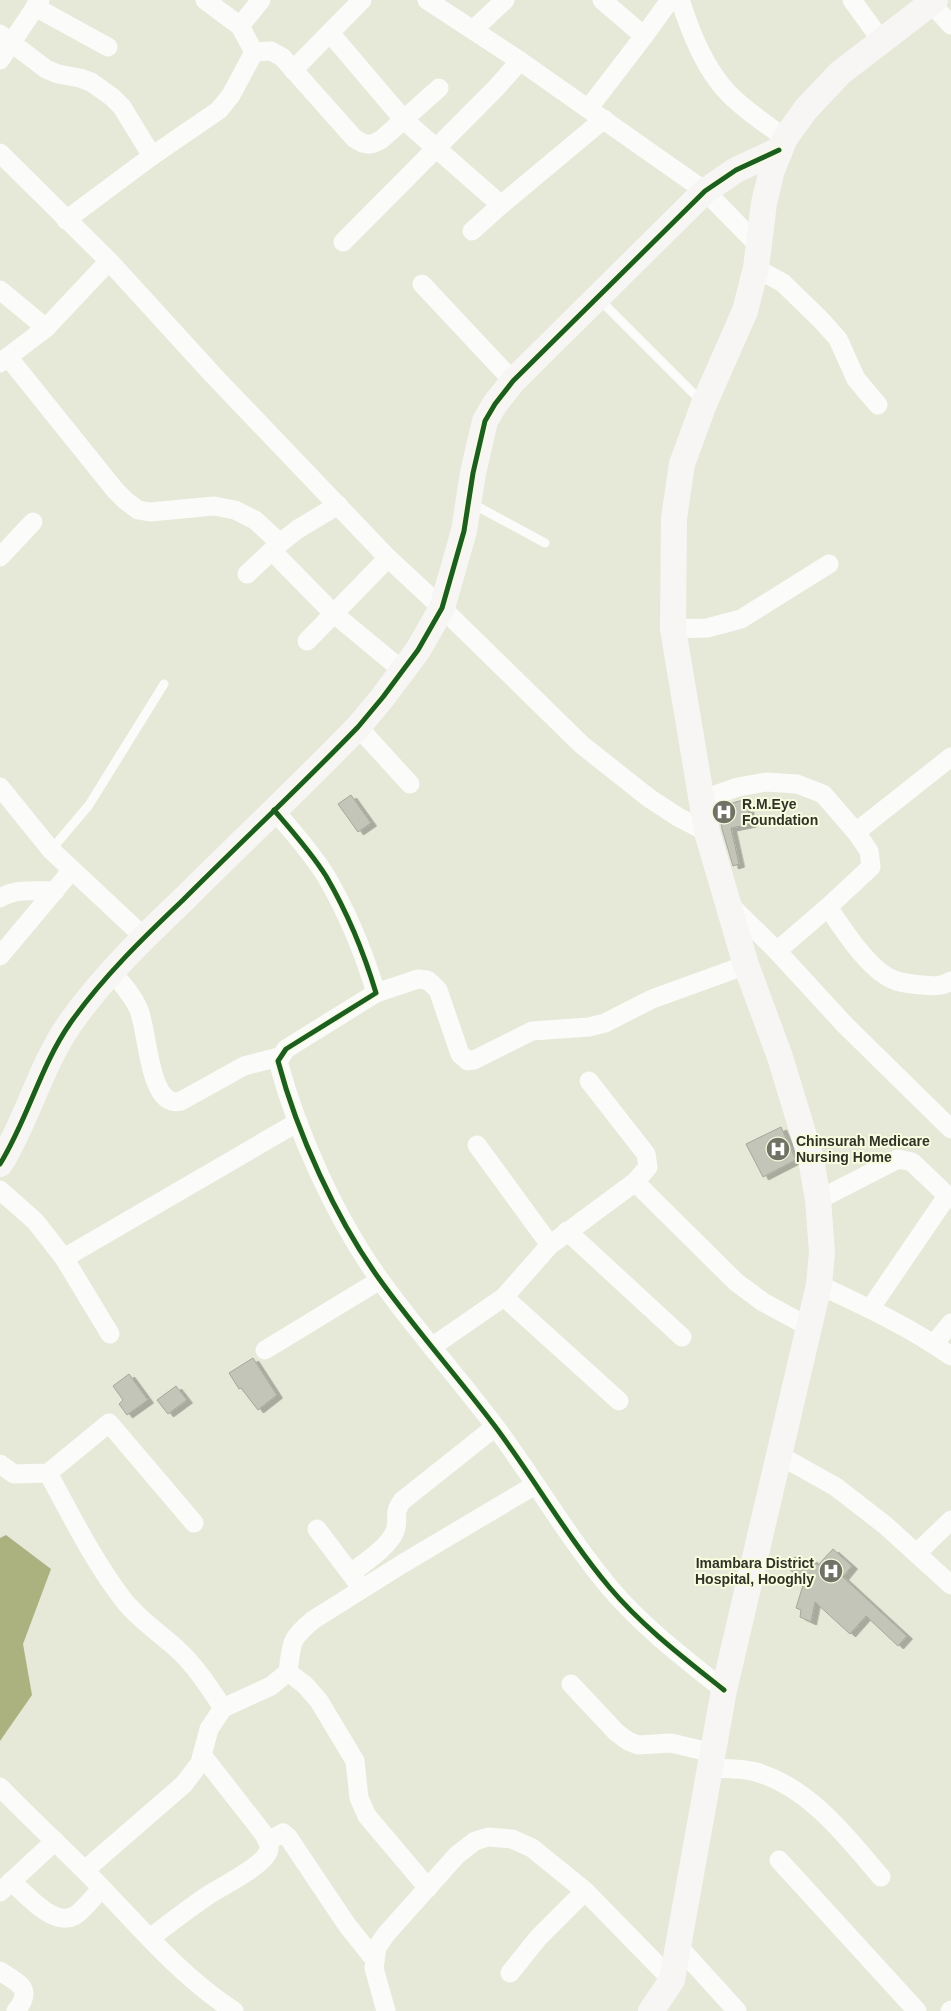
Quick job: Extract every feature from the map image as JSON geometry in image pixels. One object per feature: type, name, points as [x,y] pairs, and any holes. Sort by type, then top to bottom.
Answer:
[{"type":"main road","points":[[651,2011],[672,1980],[724,1690],[810,1328],[819,1285],[822,1252],[818,1200],[811,1160],[780,1057],[746,965],[726,902],[707,832],[672,629],[674,518],[682,464],[704,404],[745,311],[757,257],[764,203],[772,170],[782,144],[822,90],[840,73],[933,2]]},
{"type":"main road","points":[[0,1164],[11,1146],[40,1078],[69,1024],[92,994],[144,937],[358,727],[418,650],[442,608],[464,531],[478,449],[485,421],[495,404],[513,381],[705,191],[736,170],[782,144]]},
{"type":"street","points":[[205,0],[240,26],[254,52]]},
{"type":"street","points":[[240,26],[261,0]]},
{"type":"street","points":[[293,70],[362,0]]},
{"type":"street","points":[[427,0],[520,61],[705,191],[725,210],[757,257],[838,339],[856,379],[878,405]]},
{"type":"street","points":[[473,30],[505,0]]},
{"type":"street","points":[[602,0],[644,36]]},
{"type":"street","points":[[588,109],[670,0]]},
{"type":"street","points":[[680,0],[700,49],[716,77],[730,95],[782,144]]},
{"type":"street","points":[[852,0],[881,40]]},
{"type":"street","points":[[933,2],[951,25]]},
{"type":"street","points":[[0,60],[6,39],[37,4],[108,47]]},
{"type":"street","points":[[330,33],[404,120],[501,204]]},
{"type":"street","points":[[6,39],[46,69],[58,74],[92,82],[112,97],[122,107],[152,156]]},
{"type":"street","points":[[254,52],[271,51],[282,57],[354,138],[361,143],[374,144],[439,88]]},
{"type":"street","points":[[66,220],[152,156],[219,110],[230,95],[254,52]]},
{"type":"street","points":[[343,242],[496,88],[520,61]]},
{"type":"street","points":[[472,231],[501,204],[604,119]]},
{"type":"street","points":[[1,155],[109,261],[214,376],[388,558],[582,745],[649,798],[678,817],[707,832]]},
{"type":"street","points":[[109,261],[46,328],[4,360],[126,502],[138,510],[150,512],[214,506],[235,510],[255,520],[333,613],[403,671]]},
{"type":"street","points":[[422,284],[513,381]]},
{"type":"street","points":[[0,290],[46,328]]},
{"type":"street","points":[[247,574],[298,529],[338,505]]},
{"type":"street","points":[[0,557],[33,522]]},
{"type":"street","points":[[307,641],[388,558]]},
{"type":"street","points":[[672,629],[707,628],[741,619],[829,564]]},
{"type":"street","points":[[358,727],[410,784]]},
{"type":"street","points":[[856,832],[951,756]]},
{"type":"street","points":[[701,800],[738,787],[766,782],[797,784],[823,794],[856,832],[869,851],[871,867],[777,951]]},
{"type":"street","points":[[0,787],[51,850],[144,937]]},
{"type":"street","points":[[274,810],[327,877],[368,965],[376,992]]},
{"type":"street","points":[[0,956],[72,870]]},
{"type":"street","points":[[0,898],[12,892],[55,891]]},
{"type":"street","points":[[726,902],[777,951],[845,1025],[947,1119]]},
{"type":"street","points":[[828,907],[851,941],[888,977],[906,983],[924,985],[943,986],[951,981]]},
{"type":"street","points":[[112,972],[129,992],[138,1008],[156,1082],[165,1097],[170,1100],[181,1101],[244,1066],[279,1058],[286,1050],[376,992],[418,979],[427,980],[438,990],[460,1054],[468,1061],[474,1060],[532,1031],[589,1028],[652,999],[746,965]]},
{"type":"street","points":[[279,1058],[279,1066],[298,1122],[331,1197],[348,1230],[380,1280],[495,1427],[577,1546],[610,1588],[666,1644],[724,1690]]},
{"type":"street","points":[[433,1346],[504,1296],[550,1245],[635,1182],[648,1167],[646,1154],[589,1081]]},
{"type":"street","points":[[64,1258],[298,1122]]},
{"type":"street","points":[[476,1145],[550,1245]]},
{"type":"street","points":[[818,1200],[898,1159],[912,1162],[949,1197],[870,1309]]},
{"type":"street","points":[[635,1182],[736,1282],[763,1302],[810,1328]]},
{"type":"street","points":[[0,1190],[34,1221],[64,1258],[110,1334]]},
{"type":"street","points":[[568,1231],[682,1337]]},
{"type":"street","points":[[265,1350],[380,1280]]},
{"type":"street","points":[[819,1285],[870,1309],[934,1344],[951,1356]]},
{"type":"street","points":[[504,1296],[620,1401]]},
{"type":"street","points":[[934,1344],[951,1323]]},
{"type":"street","points":[[0,1464],[14,1474],[48,1473],[109,1423],[194,1523]]},
{"type":"street","points":[[351,1573],[389,1541],[395,1532],[396,1512],[402,1501],[495,1427]]},
{"type":"street","points":[[779,1455],[836,1487],[917,1553],[951,1585]]},
{"type":"street","points":[[48,1473],[88,1544],[123,1599],[190,1663],[223,1708]]},
{"type":"street","points":[[85,1870],[184,1784],[194,1772],[202,1755],[209,1729],[223,1708],[271,1686],[288,1672],[289,1648],[300,1630],[362,1589],[535,1485]]},
{"type":"street","points":[[917,1553],[951,1520]]},
{"type":"street","points":[[317,1529],[362,1589]]},
{"type":"street","points":[[288,1672],[319,1701],[355,1761],[359,1798],[367,1816],[428,1888]]},
{"type":"street","points":[[571,1684],[616,1732],[628,1741],[638,1745],[670,1743],[711,1760],[755,1772],[793,1788],[815,1804],[881,1877]]},
{"type":"street","points":[[150,1938],[188,1909],[263,1859],[269,1848],[268,1841],[202,1755]]},
{"type":"street","points":[[0,1788],[85,1870],[186,1975],[211,1996],[234,2011]]},
{"type":"street","points":[[268,1841],[282,1833],[288,1837],[346,1925],[375,1960]]},
{"type":"street","points":[[386,2011],[374,1968],[377,1947],[387,1933],[457,1855],[475,1841],[488,1837],[512,1839],[532,1848],[585,1891],[672,1980]]},
{"type":"street","points":[[55,1841],[6,1886],[60,1920],[74,1916],[102,1888]]},
{"type":"street","points":[[779,1860],[917,2011]]},
{"type":"street","points":[[510,1973],[538,1938],[585,1891]]},
{"type":"street","points":[[679,1947],[736,2011]]},
{"type":"street","points":[[0,1971],[21,1986],[25,1994],[24,2000],[16,2011]]},
{"type":"lane","points":[[598,297],[704,404]]},
{"type":"lane","points":[[469,502],[545,543]]},
{"type":"lane","points":[[51,850],[90,804],[164,684]]},
{"type":"shaded area","points":[[6,1535],[51,1569],[23,1644],[32,1695],[0,1741],[0,1538]]},
{"type":"building","points":[[351,795],[371,823],[358,832],[338,804]]},
{"type":"building","points":[[743,800],[745,810],[748,809],[751,824],[731,828],[739,864],[733,866],[722,829],[718,807]]},
{"type":"building","points":[[781,1127],[796,1160],[763,1177],[746,1144]]},
{"type":"building","points":[[253,1358],[277,1395],[258,1410],[241,1388],[239,1389],[229,1373]]},
{"type":"building","points":[[129,1374],[148,1400],[127,1415],[119,1404],[123,1400],[113,1386]]},
{"type":"building","points":[[176,1386],[187,1400],[168,1414],[157,1400]]},
{"type":"building","points":[[833,1549],[852,1566],[843,1577],[907,1636],[898,1646],[866,1616],[850,1634],[815,1602],[811,1622],[800,1617],[801,1610],[796,1608],[804,1582],[786,1566],[795,1557],[805,1566],[811,1559],[818,1565]]},
{"type":"cycle path","points":[[0,1164],[19,1129],[42,1074],[60,1039],[96,989],[138,943],[358,727],[418,650],[442,608],[464,531],[473,473],[485,421],[495,404],[513,381],[705,191],[736,170],[779,150]]},
{"type":"cycle path","points":[[274,810],[314,859],[334,890],[354,933],[376,993],[286,1049],[278,1061],[307,1146],[333,1203],[380,1280],[494,1425],[594,1569],[636,1616],[724,1690]]},
{"type":"place","name":"R.M.Eye Foundation","points":[[724,812]]},
{"type":"place","name":"Chinsurah Medicare Nursing Home","points":[[778,1149]]},
{"type":"place","name":"Imambara District Hospital, Hooghly","points":[[831,1571]]}]
